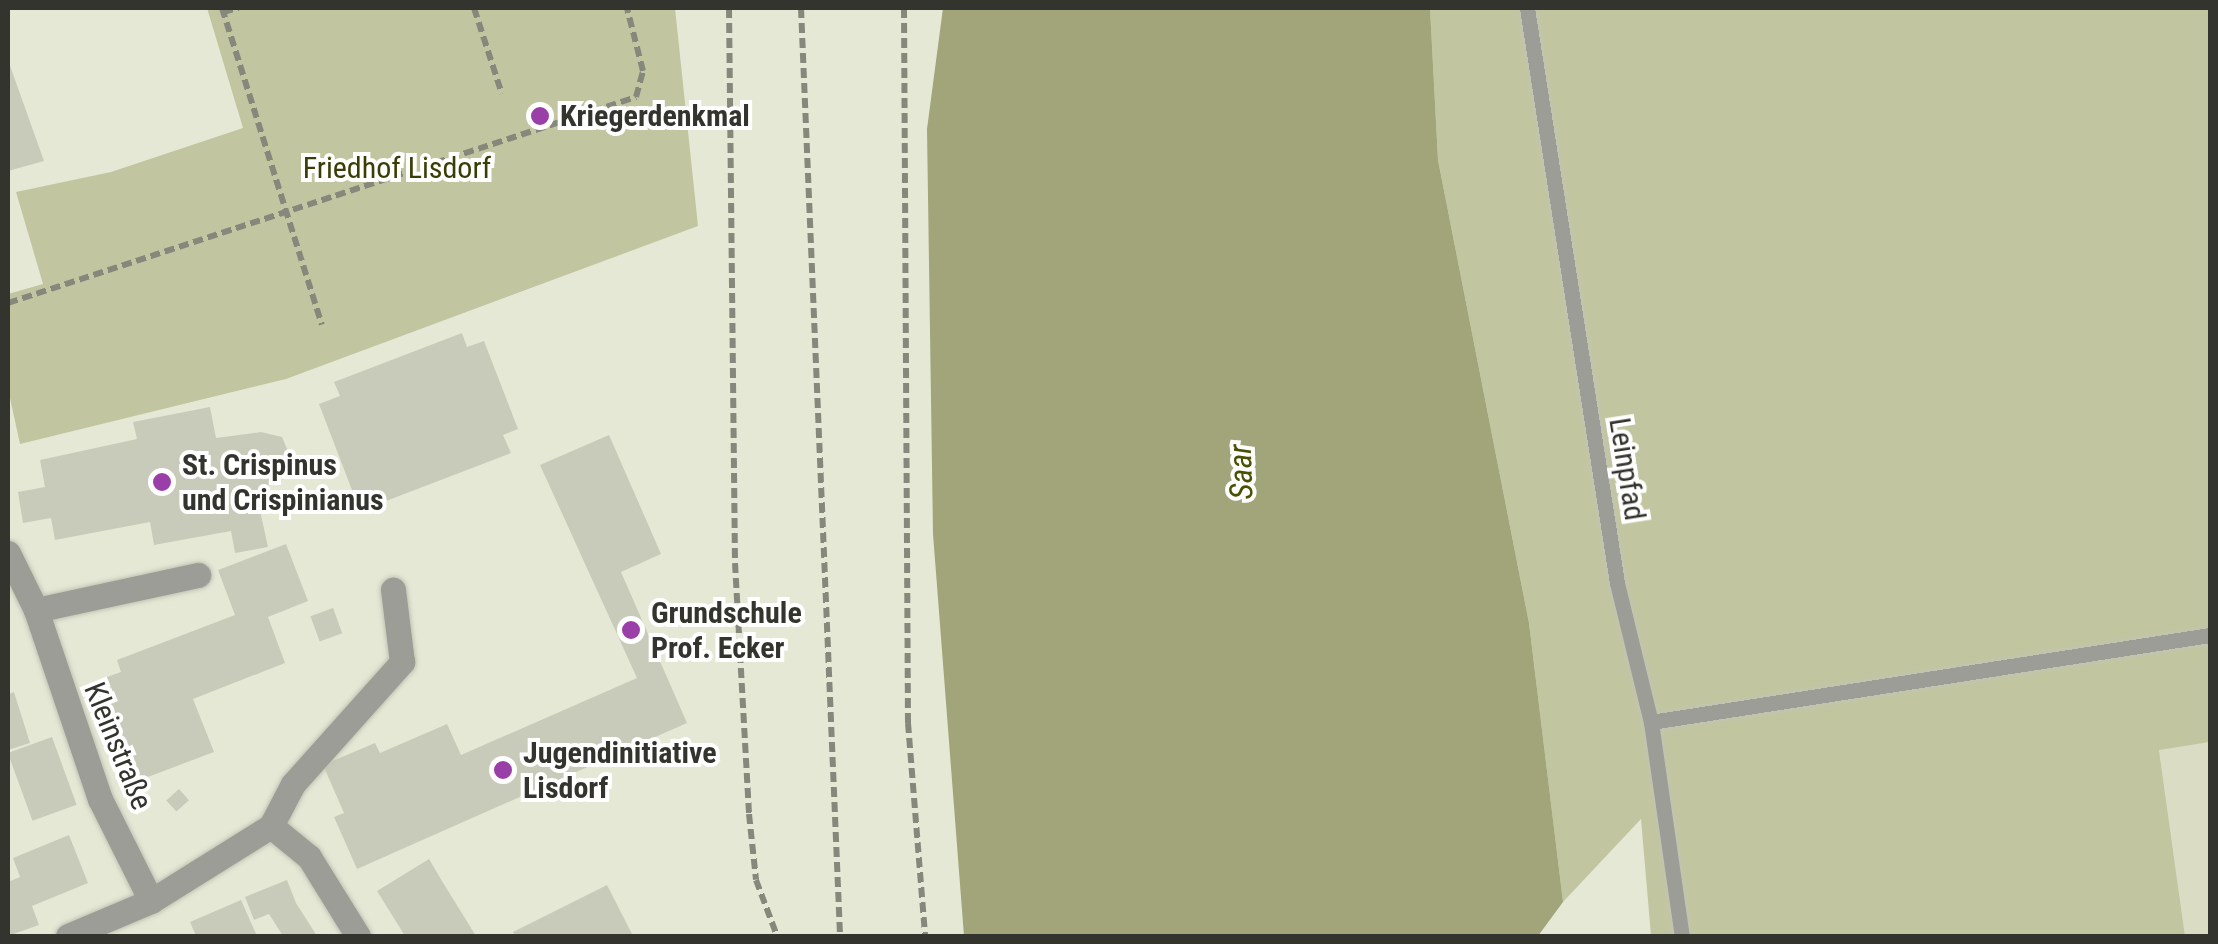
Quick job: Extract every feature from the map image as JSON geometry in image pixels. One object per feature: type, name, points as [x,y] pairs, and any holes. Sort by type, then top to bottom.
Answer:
[{"type":"street","name":"Kleinstraße","points":[[8,553],[36,610],[65,709],[100,799],[152,900]]},
{"type":"street","points":[[36,610],[198,575]]},
{"type":"street","points":[[68,936],[152,900],[271,826],[293,784],[342,726],[391,682],[402,662],[392,590]]},
{"type":"street","points":[[271,826],[309,857],[358,936]]},
{"type":"lane","name":"Leinpfad","points":[[1527,8],[1618,583],[1651,722],[1682,936]]},
{"type":"lane","points":[[1651,722],[2210,636]]},
{"type":"path","points":[[238,8],[222,10],[322,324]]},
{"type":"path","points":[[474,8],[502,94]]},
{"type":"path","points":[[8,303],[636,97],[643,70],[627,8]]},
{"type":"path","points":[[729,8],[735,563],[748,814],[756,880],[778,936]]},
{"type":"path","points":[[801,8],[840,936]]},
{"type":"path","points":[[904,8],[908,724],[926,936]]},
{"type":"shaded area","points":[[2210,742],[2210,936],[2185,936],[2159,749]]},
{"type":"green space","name":"Friedhof Lisdorf","points":[[207,8],[675,8],[698,226],[286,379],[20,444],[8,389],[8,294],[43,284],[16,192],[111,172],[243,128]]},
{"type":"green space","points":[[1430,8],[2210,8],[2210,742],[2159,750],[2185,936],[1651,936],[1641,819],[1563,902],[1529,623],[1438,160]]},
{"type":"water","name":"Saar","points":[[943,8],[1430,8],[1438,160],[1529,623],[1563,902],[1538,936],[964,936],[933,534],[927,129]]},
{"type":"building","points":[[8,60],[44,161],[8,171]]},
{"type":"building","points":[[462,333],[467,347],[484,341],[518,429],[503,435],[511,453],[360,511],[319,404],[340,396],[334,382]]},
{"type":"building","name":"St. Crispinus und Crispinianus","points":[[210,407],[216,438],[261,432],[282,437],[290,456],[288,476],[256,492],[268,547],[235,553],[231,531],[154,545],[150,522],[55,540],[51,518],[23,523],[18,492],[45,487],[40,460],[137,439],[133,422]]},
{"type":"building","name":"Grundschule Prof. Ecker","points":[[609,435],[661,554],[621,572],[687,723],[357,869],[334,817],[344,813],[323,765],[375,743],[380,753],[447,724],[461,755],[637,678],[540,465]]},
{"type":"building","points":[[286,544],[308,601],[268,617],[285,663],[193,699],[214,752],[132,783],[93,682],[121,672],[117,660],[235,615],[218,570]]},
{"type":"building","points":[[333,608],[342,633],[320,642],[310,616]]},
{"type":"building","points":[[14,692],[30,743],[8,750],[8,694]]},
{"type":"building","points":[[52,737],[77,805],[32,821],[8,753]]},
{"type":"building","points":[[179,789],[189,800],[176,812],[166,800]]},
{"type":"building","points":[[69,835],[88,883],[32,906],[39,925],[8,936],[8,882],[20,877],[13,858]]},
{"type":"building","points":[[429,859],[476,936],[405,936],[377,891]]},
{"type":"building","points":[[287,880],[317,936],[283,936],[269,914],[254,920],[245,897]]},
{"type":"building","points":[[607,885],[633,936],[515,936],[513,932]]},
{"type":"building","points":[[241,900],[257,936],[196,936],[190,922]]},
{"type":"place","name":"Kriegerdenkmal","points":[[540,116]]},
{"type":"place","name":"St. Crispinus und Crispinianus","points":[[162,482]]},
{"type":"place","name":"Grundschule Prof. Ecker","points":[[631,630]]},
{"type":"place","name":"Jugendinitiative Lisdorf","points":[[503,770]]}]
